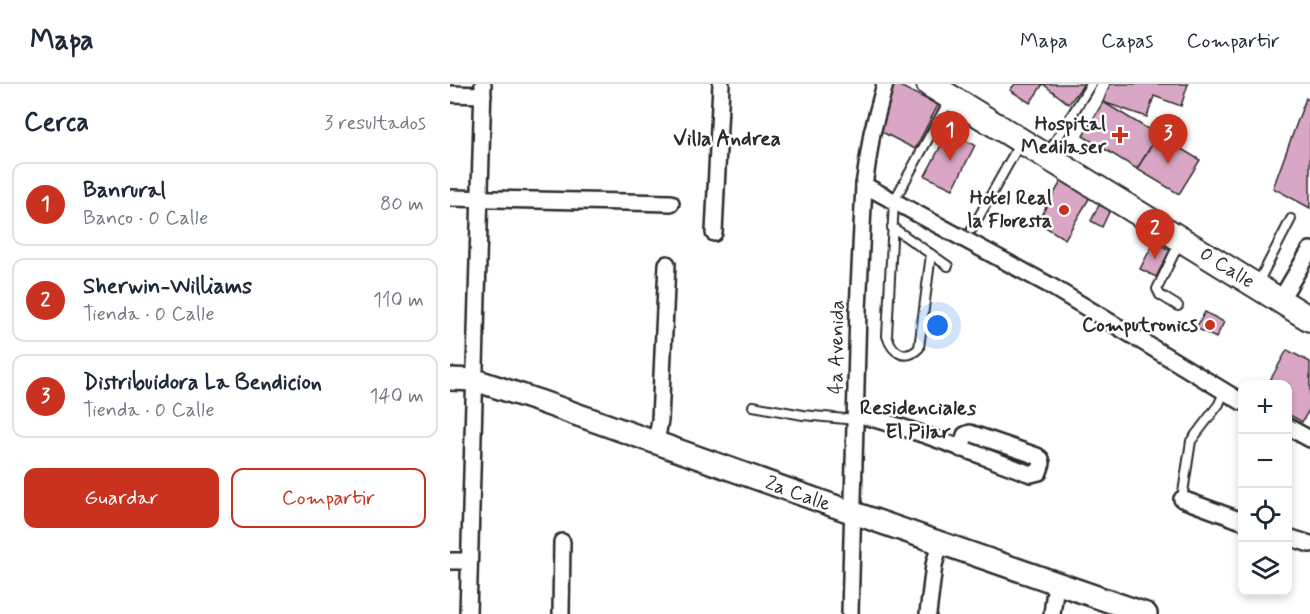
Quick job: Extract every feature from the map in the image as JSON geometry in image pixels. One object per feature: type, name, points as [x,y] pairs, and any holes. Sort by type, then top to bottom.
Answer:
[{"type":"main road","name":"0 Calle","points":[[929,84],[953,91],[1053,145],[1310,304]]},
{"type":"main road","name":"0 Calle","points":[[953,91],[1021,142],[1310,320]]},
{"type":"street","points":[[714,233],[721,84]]},
{"type":"street","name":"4a Avenida","points":[[849,614],[864,185],[872,133],[885,84]]},
{"type":"street","points":[[450,94],[483,89],[468,614]]},
{"type":"street","points":[[864,185],[1049,285],[1238,400]]},
{"type":"street","points":[[450,198],[670,203]]},
{"type":"street","points":[[1287,289],[1310,250]]},
{"type":"street","points":[[656,443],[660,420],[667,264]]},
{"type":"street","name":"2a Calle","points":[[450,379],[475,380],[539,400],[854,513],[1146,614]]},
{"type":"street","points":[[856,417],[961,449],[1031,474],[1039,472],[1042,463],[1037,456],[970,432],[965,435],[961,449]]},
{"type":"street","points":[[1292,430],[1310,439]]},
{"type":"street","points":[[1182,499],[1238,520]]},
{"type":"street","points":[[1292,539],[1310,544]]},
{"type":"street","points":[[561,614],[562,542]]},
{"type":"street","points":[[928,614],[934,565],[940,543]]},
{"type":"street","points":[[450,561],[470,561]]},
{"type":"street","points":[[1052,614],[1056,583]]},
{"type":"lane","points":[[1053,145],[1091,84]]},
{"type":"lane","points":[[931,254],[919,348],[913,354],[904,355],[896,352],[887,336],[894,201],[953,91]]},
{"type":"lane","points":[[972,230],[1021,142]]},
{"type":"lane","points":[[1262,275],[1291,219]]},
{"type":"lane","points":[[892,227],[948,266]]},
{"type":"lane","points":[[1178,306],[1160,295],[1157,289],[1181,240]]},
{"type":"lane","points":[[1182,499],[1191,441],[1219,404],[1224,392]]},
{"type":"lane","points":[[753,406],[803,415],[856,417]]},
{"type":"building","points":[[889,84],[896,84],[938,105],[915,149],[880,131]]},
{"type":"building","points":[[1015,84],[1043,84],[1030,103],[1010,90]]},
{"type":"building","points":[[1043,84],[1084,84],[1069,104]]},
{"type":"building","points":[[1110,84],[1188,84],[1181,106],[1154,96],[1147,117],[1103,102]]},
{"type":"building","points":[[1306,98],[1310,101],[1310,208],[1273,188]]},
{"type":"building","name":"Hospital Medilaser","points":[[1103,102],[1158,135],[1137,169],[1083,136]]},
{"type":"building","points":[[948,132],[975,145],[953,189],[925,176]]},
{"type":"building","points":[[1158,135],[1200,160],[1179,194],[1137,169]]},
{"type":"building","name":"Hotel Real la Floresta","points":[[1062,180],[1090,197],[1065,239],[1037,222]]},
{"type":"building","points":[[1099,205],[1110,210],[1102,227],[1091,221]]},
{"type":"building","points":[[1154,242],[1170,250],[1156,277],[1140,269]]},
{"type":"building","name":"Computronics","points":[[1205,312],[1224,322],[1216,338],[1196,328]]},
{"type":"building","points":[[1287,350],[1310,362],[1310,408],[1302,422],[1292,416],[1292,380],[1270,380]]},
{"type":"place","name":"Hospital Medilaser","points":[[1120,135]]},
{"type":"place","name":"Banrural","points":[[950,161]]},
{"type":"place","name":"Distribuidora La Bendicion","points":[[1168,164]]},
{"type":"place","name":"Hotel Real la Floresta","points":[[1064,210]]},
{"type":"place","name":"Sherwin-Williams","points":[[1155,259]]},
{"type":"place","name":"Computronics","points":[[1210,325]]},
{"type":"district","name":"Villa Andrea","points":[[727,139]]},
{"type":"district","name":"Residenciales El Pilar","points":[[918,420]]}]
